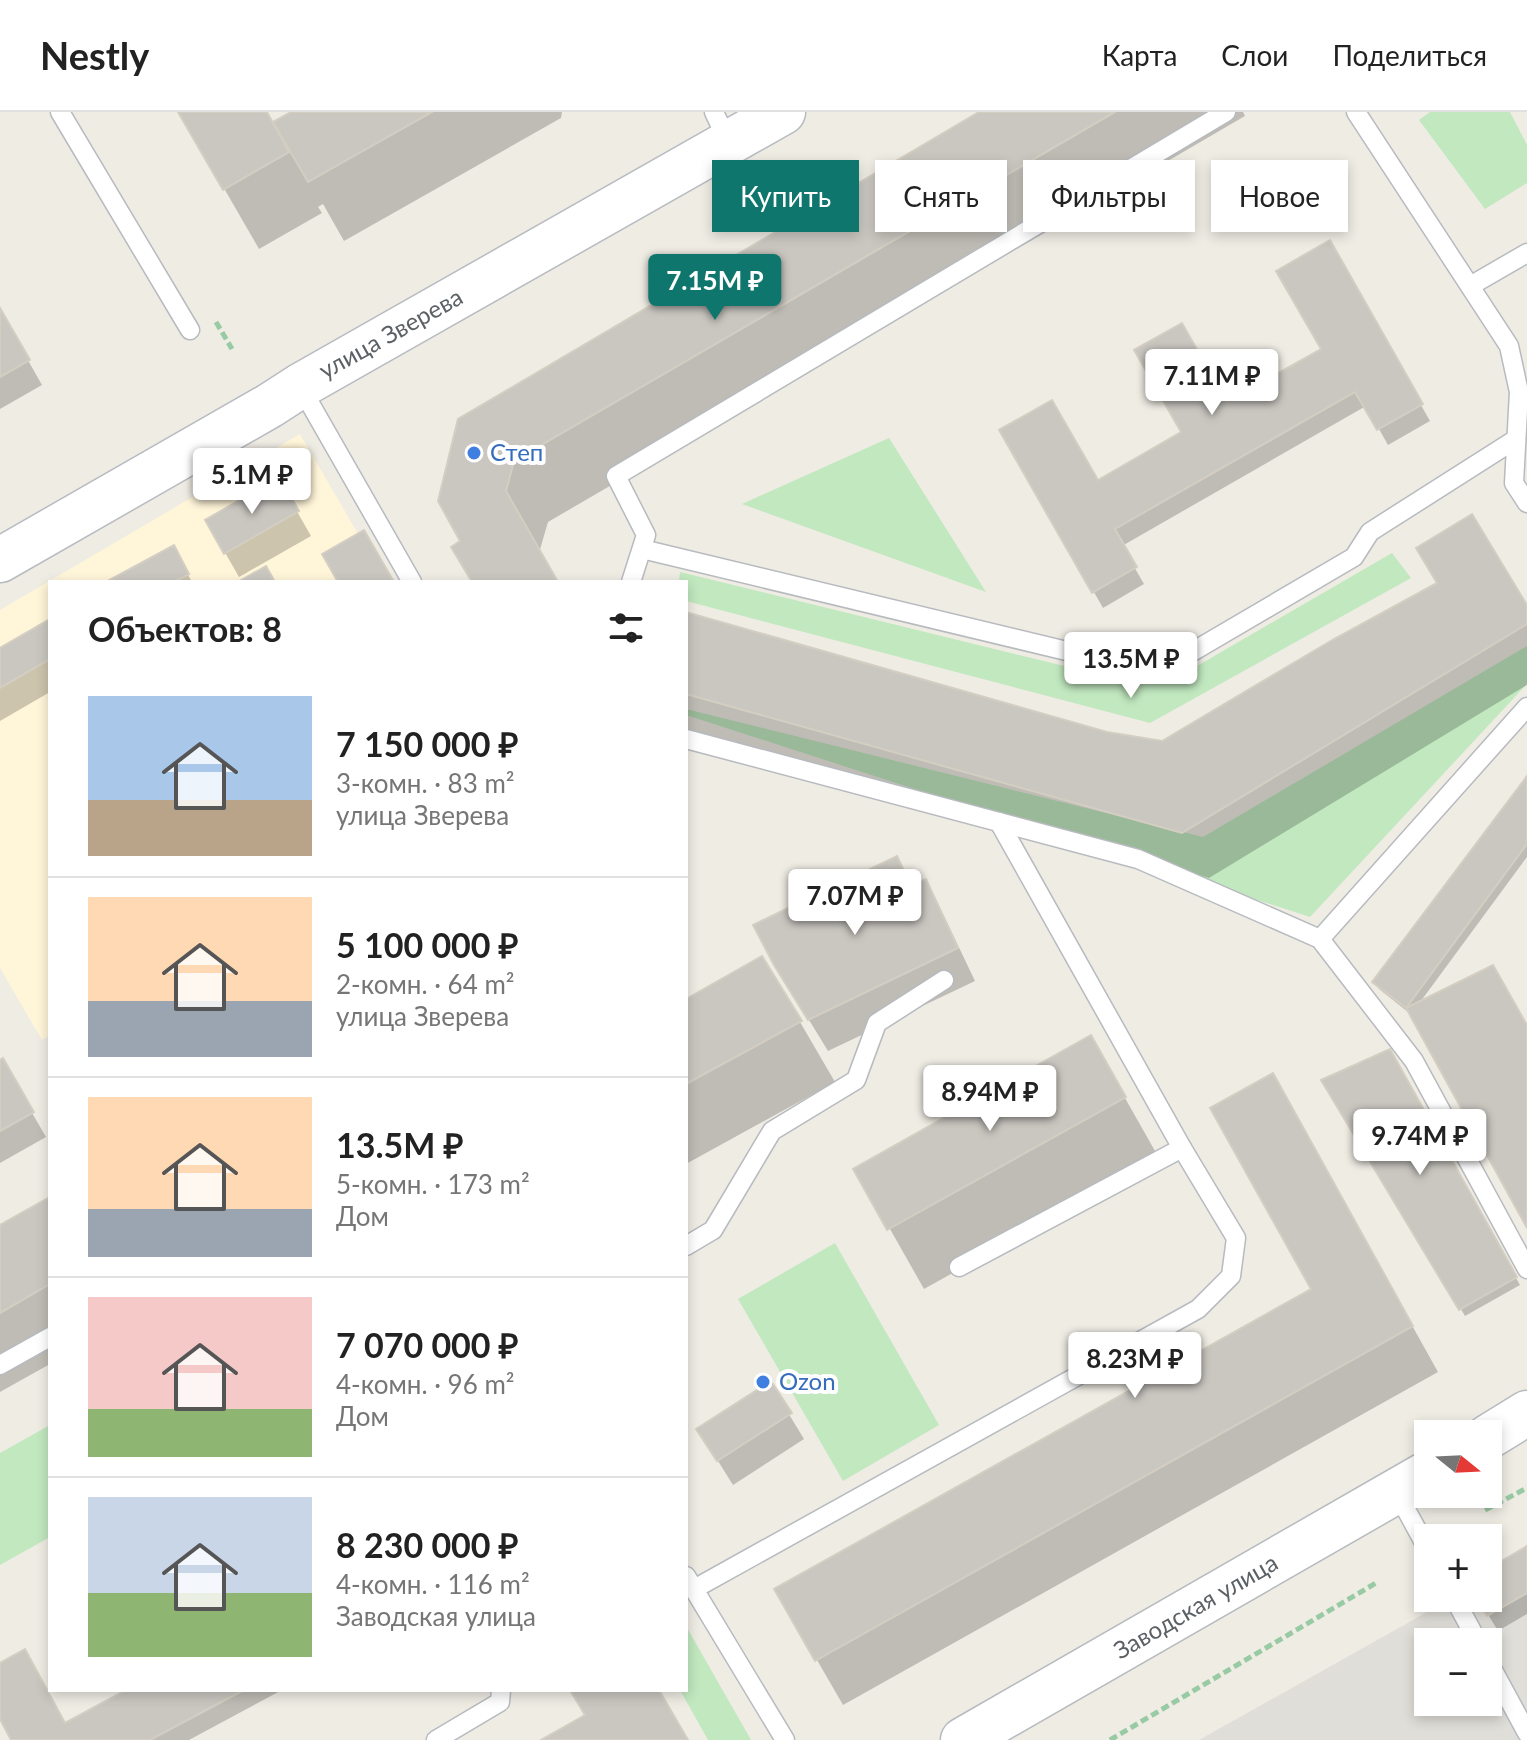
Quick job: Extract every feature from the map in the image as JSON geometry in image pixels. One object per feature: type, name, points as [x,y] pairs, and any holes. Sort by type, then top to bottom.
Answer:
[{"type":"main road","name":"улица Зверева","points":[[0,560],[255,414],[722,128],[783,112]]},
{"type":"main road","points":[[1502,1428],[1527,1413]]},
{"type":"main road","name":"Заводская улица","points":[[963,1740],[1412,1482]]},
{"type":"lane","points":[[60,112],[190,330]]},
{"type":"lane","points":[[632,580],[646,535],[616,476],[1226,112]]},
{"type":"lane","points":[[1356,112],[1509,346],[1519,392],[1514,483],[1527,503]]},
{"type":"lane","points":[[1470,286],[1527,253]]},
{"type":"lane","points":[[300,386],[411,580]]},
{"type":"lane","points":[[642,549],[1129,666],[1175,662],[1354,557],[1370,532],[1516,439]]},
{"type":"lane","points":[[1320,939],[1527,707]]},
{"type":"lane","points":[[688,740],[1138,859],[1320,939],[1414,1061],[1527,1269]]},
{"type":"lane","points":[[785,1740],[690,1582],[1198,1309],[1231,1276],[1236,1238],[999,822]]},
{"type":"lane","points":[[688,1245],[713,1230],[772,1131],[856,1080],[877,1023],[944,980]]},
{"type":"lane","points":[[959,1267],[1182,1148]]},
{"type":"lane","points":[[0,1365],[48,1338]]},
{"type":"lane","points":[[1412,1482],[1422,1524]]},
{"type":"lane","points":[[1502,1687],[1527,1733]]},
{"type":"lane","points":[[436,1740],[500,1702],[501,1692]]},
{"type":"path","points":[[1485,1510],[1527,1488]]},
{"type":"path","points":[[1110,1740],[1376,1583]]},
{"type":"shaded area","points":[[300,434],[385,580],[51,580]]},
{"type":"shaded area","points":[[48,582],[48,1036],[42,1040],[0,968],[0,610]]},
{"type":"shaded area","points":[[1527,1556],[1527,1740],[1199,1740],[1427,1612],[1502,1612],[1502,1583]]},
{"type":"green space","points":[[1430,112],[1510,112],[1527,145],[1527,183],[1485,209],[1419,120]]},
{"type":"green space","points":[[889,438],[986,592],[742,504]]},
{"type":"green space","points":[[1392,553],[1411,578],[1150,723],[688,602],[688,580],[679,580],[680,572],[1138,684],[1173,680]]},
{"type":"green space","points":[[1527,646],[1527,684],[1310,917],[688,716],[688,709],[1203,837]]},
{"type":"green space","points":[[835,1243],[939,1425],[843,1481],[738,1299]]},
{"type":"green space","points":[[48,1426],[48,1538],[0,1565],[0,1453]]},
{"type":"green space","points":[[688,1630],[751,1740],[708,1740],[681,1692],[688,1692]]},
{"type":"building","points":[[178,112],[267,112],[289,152],[223,190]]},
{"type":"building","points":[[291,112],[432,112],[308,182],[273,122]]},
{"type":"building","points":[[979,112],[1115,112],[1032,160],[1023,160],[1023,165],[1007,175],[1007,160],[898,160]]},
{"type":"building","points":[[875,173],[875,232],[908,232],[514,461],[506,491],[557,580],[471,580],[451,547],[460,541],[438,501],[458,419],[775,232],[859,232],[859,183]]},
{"type":"building","points":[[1330,240],[1423,404],[1377,430],[1355,392],[1115,529],[1137,567],[1092,593],[999,430],[1052,400],[1098,480],[1181,432],[1134,350],[1182,323],[1227,402],[1321,349],[1276,271]]},
{"type":"building","points":[[0,308],[30,360],[0,377]]},
{"type":"building","points":[[280,477],[299,511],[224,554],[205,520]]},
{"type":"building","points":[[1472,514],[1527,605],[1527,624],[1182,833],[688,695],[688,613],[1107,732],[1162,741],[1334,639],[1437,583],[1416,548]]},
{"type":"building","points":[[364,530],[393,580],[337,580],[322,554]]},
{"type":"building","points":[[174,545],[189,574],[178,580],[110,580]]},
{"type":"building","points":[[266,566],[274,580],[242,580]]},
{"type":"building","points":[[48,620],[48,660],[0,688],[0,648]]},
{"type":"building","points":[[1527,776],[1527,844],[1406,1008],[1372,982]]},
{"type":"building","points":[[897,856],[911,886],[926,879],[958,948],[808,1020],[753,925]]},
{"type":"building","points":[[762,956],[802,1021],[688,1083],[688,998]]},
{"type":"building","points":[[1493,965],[1527,1025],[1527,1228],[1406,1008]]},
{"type":"building","points":[[1091,1035],[1126,1097],[887,1230],[853,1169]]},
{"type":"building","points":[[1390,1049],[1517,1277],[1459,1310],[1321,1080]]},
{"type":"building","points":[[3,1058],[34,1112],[0,1131],[0,1060]]},
{"type":"building","points":[[1273,1073],[1413,1326],[815,1661],[774,1589],[1311,1289],[1210,1108]]},
{"type":"building","points":[[48,1198],[48,1285],[0,1313],[0,1225]]},
{"type":"building","points":[[771,1381],[792,1413],[717,1461],[696,1429]]},
{"type":"building","points":[[1527,1546],[1527,1593],[1502,1607],[1502,1561]]},
{"type":"building","points":[[25,1649],[65,1723],[122,1692],[240,1692],[150,1740],[11,1740],[0,1719],[0,1663]]},
{"type":"building","points":[[571,1692],[660,1692],[688,1740],[541,1740],[585,1715]]},
{"type":"place","name":"Степ","points":[[474,453]]},
{"type":"place","name":"Ozon","points":[[763,1382]]}]
